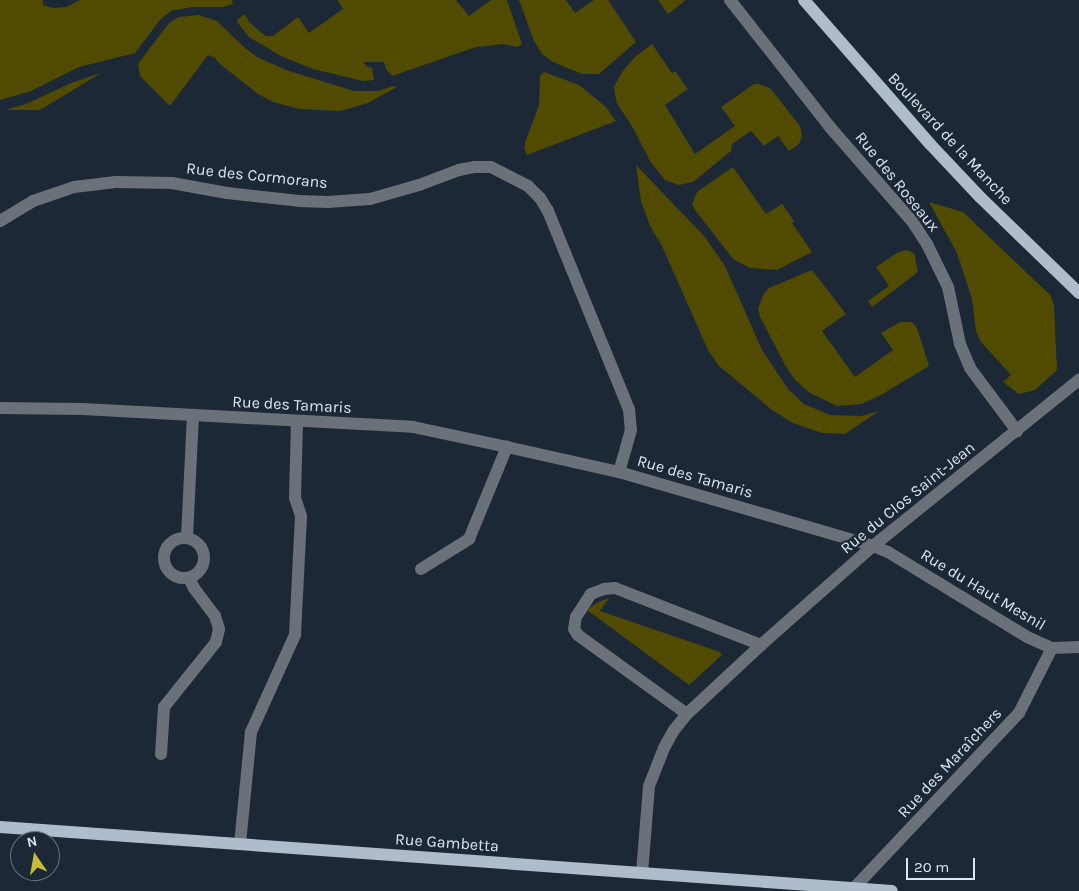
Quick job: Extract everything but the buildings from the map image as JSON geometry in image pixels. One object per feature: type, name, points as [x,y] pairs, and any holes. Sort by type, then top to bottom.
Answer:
[{"type":"main road","name":"Boulevard de la Manche","points":[[804,0],[930,144],[985,202],[1079,293]]},
{"type":"main road","name":"Rue Gambetta","points":[[0,827],[642,873],[831,889],[854,888],[892,891]]},
{"type":"street","name":"Rue des Roseaux","points":[[730,0],[829,126],[912,222],[922,237],[948,288],[960,344],[970,368],[1017,430]]},
{"type":"street","name":"Rue des Cormorans","points":[[0,221],[32,201],[74,187],[116,182],[172,183],[227,193],[299,201],[328,202],[370,198],[419,185],[459,170],[474,167],[491,167],[528,186],[540,198],[548,211],[629,409],[631,430],[619,472]]},
{"type":"street","name":"Rue du Clos Saint-Jean","points":[[642,873],[649,786],[664,748],[674,730],[687,714],[761,644],[873,546],[1079,380]]},
{"type":"street","name":"Rue des Tamaris","points":[[0,408],[83,409],[414,428],[507,446],[619,472],[873,546]]},
{"type":"street","points":[[187,537],[193,416]]},
{"type":"street","points":[[240,844],[251,732],[295,635],[301,516],[295,498],[297,422]]},
{"type":"street","points":[[421,569],[469,539],[507,446]]},
{"type":"street","points":[[180,537],[187,537],[199,544],[205,556],[201,570],[189,578],[175,576],[166,567],[164,561],[165,549],[169,543],[180,537]]},
{"type":"street","name":"Rue du Haut Mesnil","points":[[873,546],[888,552],[1027,637],[1052,648],[1079,647]]},
{"type":"street","points":[[161,754],[164,707],[216,642],[219,629],[216,616],[194,588],[189,578]]},
{"type":"street","points":[[687,714],[578,635],[574,629],[576,616],[591,594],[604,589],[614,588],[761,644]]},
{"type":"street","name":"Rue des Maraîchers","points":[[854,888],[1019,713],[1052,648]]},
{"type":"shaded area","points":[[0,0],[43,0],[43,5],[53,8],[66,7],[80,0],[232,0],[233,4],[223,7],[191,7],[171,11],[160,20],[135,53],[79,67],[31,91],[0,100]]},
{"type":"shaded area","points":[[337,0],[456,0],[469,16],[491,0],[507,0],[522,44],[518,47],[503,44],[476,47],[392,76],[386,69],[384,62],[364,62],[366,66],[372,68],[374,80],[363,81],[313,69],[281,56],[249,37],[237,20],[245,14],[249,22],[257,29],[266,36],[273,36],[298,17],[309,33],[343,9]]},
{"type":"shaded area","points":[[519,0],[566,0],[575,13],[594,0],[608,0],[636,42],[599,74],[582,74],[553,62],[542,54],[534,41]]},
{"type":"shaded area","points":[[658,0],[686,0],[668,14]]},
{"type":"shaded area","points":[[199,15],[217,21],[257,57],[286,70],[354,91],[378,91],[393,86],[397,87],[368,103],[340,111],[299,109],[273,102],[258,94],[215,58],[208,55],[170,106],[140,76],[138,64],[169,23],[179,17]]},
{"type":"shaded area","points":[[652,44],[672,73],[675,71],[688,89],[665,105],[695,154],[735,126],[721,107],[754,84],[770,88],[800,126],[802,136],[799,144],[789,151],[778,136],[764,146],[751,131],[732,144],[731,151],[693,182],[679,185],[665,180],[650,161],[633,128],[617,103],[614,87],[622,72],[635,57]]},
{"type":"shaded area","points":[[544,72],[579,85],[606,107],[616,121],[527,155],[524,148],[539,105],[540,76]]},
{"type":"shaded area","points":[[101,73],[40,110],[5,110],[26,104],[71,83]]},
{"type":"shaded area","points":[[636,165],[705,237],[725,266],[762,350],[788,389],[804,404],[830,415],[861,416],[879,411],[845,434],[822,433],[793,423],[772,410],[719,366],[708,350],[662,246],[650,226],[641,201]]},
{"type":"shaded area","points":[[733,167],[766,214],[782,204],[794,221],[792,223],[812,252],[777,270],[750,268],[733,259],[692,204],[697,192]]},
{"type":"shaded area","points":[[929,202],[963,212],[1051,296],[1054,306],[1057,370],[1035,390],[1019,394],[1003,382],[1011,375],[981,342],[976,331],[972,299],[957,253]]},
{"type":"shaded area","points":[[906,250],[914,253],[918,272],[872,307],[868,301],[889,286],[876,267],[897,253]]},
{"type":"shaded area","points":[[812,270],[846,314],[822,331],[855,377],[893,350],[881,333],[900,322],[912,322],[917,328],[929,366],[881,395],[861,404],[837,406],[810,393],[795,380],[785,365],[760,317],[758,309],[764,293],[769,288]]},
{"type":"shaded area","points":[[609,598],[600,611],[720,652],[722,655],[689,685],[587,610],[598,602]]}]
